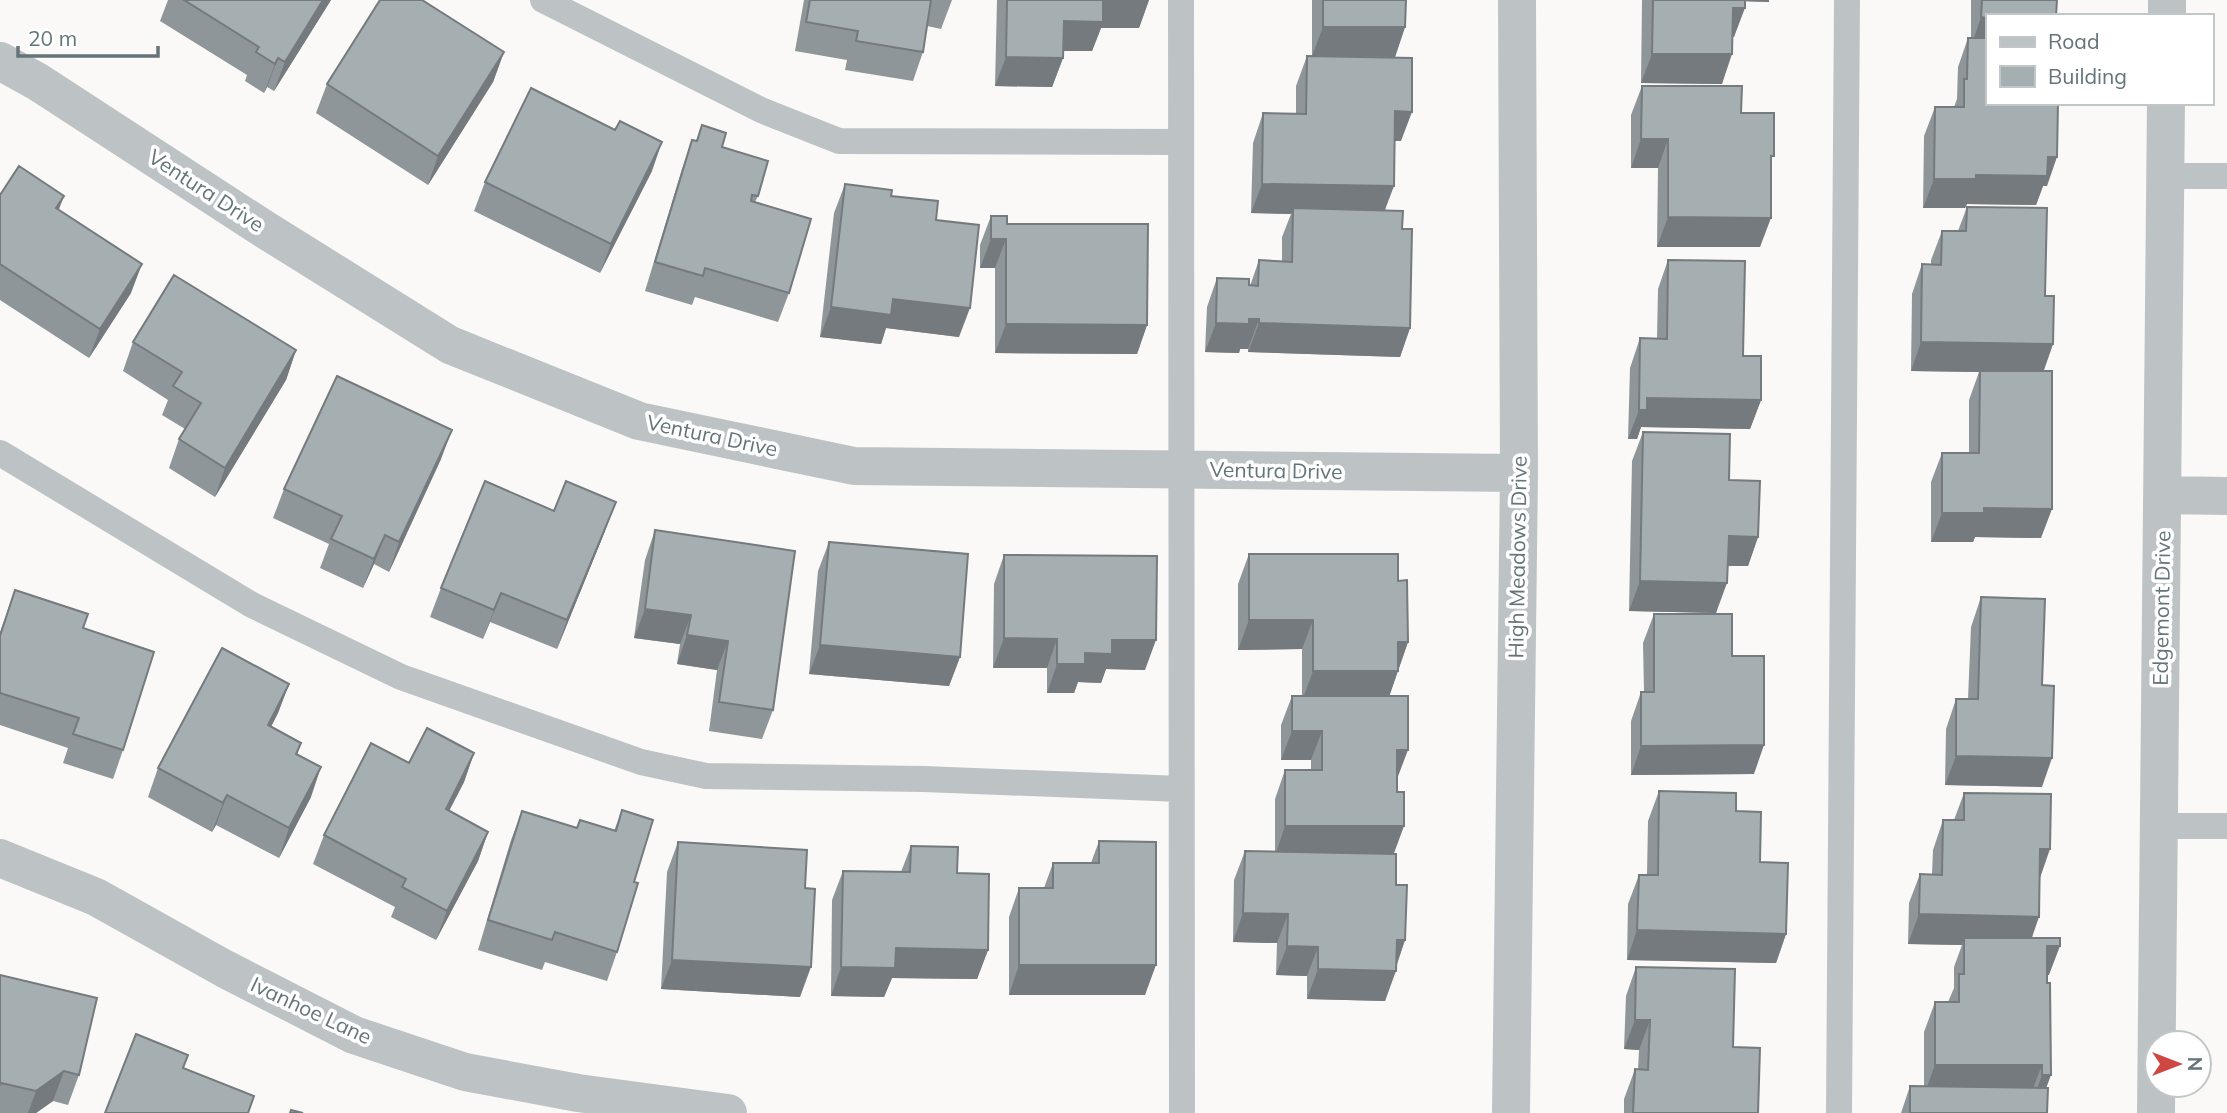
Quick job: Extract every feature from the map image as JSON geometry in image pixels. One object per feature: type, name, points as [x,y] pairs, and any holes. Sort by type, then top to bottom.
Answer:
[{"type":"street","name":"High Meadows Drive","points":[[1511,1113],[1519,473],[1517,0]]},
{"type":"street","name":"Ventura Drive","points":[[0,61],[38,82],[264,229],[450,345],[639,421],[854,466],[1519,473]]},
{"type":"street","name":"Edgemont Drive","points":[[2155,1113],[2164,495],[2166,105]]},
{"type":"street","points":[[2164,495],[2227,496]]},
{"type":"street","name":"Ivanhoe Lane","points":[[0,858],[96,897],[225,970],[354,1035],[464,1072],[579,1093],[727,1113]]},
{"type":"lane","points":[[542,0],[761,110],[839,141],[1181,142]]},
{"type":"lane","points":[[1181,0],[1182,1113]]},
{"type":"lane","points":[[1839,1113],[1847,0]]},
{"type":"lane","points":[[2166,176],[2227,176]]},
{"type":"lane","points":[[0,453],[252,605],[388,671],[641,762],[706,776],[924,779],[1181,789]]},
{"type":"lane","points":[[2160,826],[2227,826]]},
{"type":"building","points":[[184,0],[323,0],[285,62],[278,58],[275,64],[256,52],[259,47]]},
{"type":"building","points":[[380,0],[422,0],[504,52],[438,156],[327,84]]},
{"type":"building","points":[[810,0],[931,0],[923,52],[856,41],[858,31],[806,22]]},
{"type":"building","points":[[1007,0],[1103,0],[1103,22],[1064,21],[1063,58],[1006,57]]},
{"type":"building","points":[[1323,0],[1406,0],[1405,27],[1323,27]]},
{"type":"building","points":[[1653,0],[1745,0],[1745,8],[1733,8],[1732,54],[1652,54]]},
{"type":"building","points":[[1982,0],[2057,0],[2056,14],[1986,14],[1986,18],[1981,17]]},
{"type":"building","points":[[1968,38],[1986,38],[1986,105],[2058,105],[2057,157],[2048,157],[2047,176],[1976,175],[1976,179],[1934,179],[1935,107],[1964,107],[1964,79],[1967,79]]},
{"type":"building","points":[[1307,56],[1412,58],[1412,112],[1395,111],[1394,186],[1262,184],[1263,113],[1306,114]]},
{"type":"building","points":[[1642,86],[1742,86],[1741,113],[1774,113],[1771,218],[1668,217],[1668,139],[1641,139]]},
{"type":"building","points":[[531,88],[615,130],[620,121],[662,142],[611,244],[485,182]]},
{"type":"building","points":[[702,125],[726,133],[722,147],[768,161],[758,196],[752,195],[751,201],[811,219],[789,293],[705,268],[703,276],[655,262],[692,140],[697,141]]},
{"type":"building","points":[[19,166],[64,196],[56,208],[142,264],[100,329],[0,264],[0,195]]},
{"type":"building","points":[[845,184],[892,190],[891,196],[938,201],[936,220],[979,225],[970,308],[893,299],[891,315],[831,307]]},
{"type":"building","points":[[1967,207],[2047,208],[2045,296],[2054,296],[2053,344],[1921,342],[1922,264],[1941,265],[1942,231],[1966,231]]},
{"type":"building","points":[[1293,208],[1403,211],[1402,229],[1412,229],[1410,328],[1259,323],[1259,319],[1249,319],[1249,324],[1216,323],[1217,278],[1249,279],[1249,285],[1258,286],[1259,260],[1292,262]]},
{"type":"building","points":[[991,216],[1007,216],[1007,224],[1148,224],[1147,325],[1006,324],[1006,239],[991,239]]},
{"type":"building","points":[[1668,260],[1745,261],[1743,356],[1761,356],[1761,400],[1647,398],[1647,410],[1639,410],[1640,338],[1667,339]]},
{"type":"building","points":[[174,275],[296,350],[225,468],[179,439],[201,403],[173,386],[182,372],[133,342]]},
{"type":"building","points":[[1980,371],[2052,371],[2052,509],[1984,508],[1984,513],[1942,513],[1942,453],[1979,453]]},
{"type":"building","points":[[337,376],[452,430],[399,542],[385,535],[374,559],[331,539],[342,516],[284,489]]},
{"type":"building","points":[[1643,432],[1730,434],[1729,480],[1760,481],[1758,537],[1729,536],[1727,583],[1640,581]]},
{"type":"building","points":[[485,481],[554,511],[566,481],[616,502],[567,620],[501,593],[494,610],[441,588]]},
{"type":"building","points":[[655,530],[795,551],[773,710],[719,702],[728,641],[687,635],[691,615],[645,609]]},
{"type":"building","points":[[829,542],[968,554],[960,657],[820,645]]},
{"type":"building","points":[[1249,554],[1398,554],[1398,581],[1407,580],[1408,642],[1398,642],[1398,671],[1313,671],[1313,620],[1249,620]]},
{"type":"building","points":[[1004,555],[1157,556],[1156,640],[1112,640],[1112,654],[1085,653],[1085,664],[1057,664],[1057,639],[1004,638]]},
{"type":"building","points":[[15,590],[88,614],[83,628],[154,652],[123,750],[73,734],[79,718],[0,693],[0,636]]},
{"type":"building","points":[[1981,597],[2045,599],[2042,685],[2054,686],[2052,758],[1956,756],[1956,699],[1978,699]]},
{"type":"building","points":[[1654,614],[1732,614],[1732,656],[1764,656],[1764,745],[1641,746],[1641,692],[1654,692]]},
{"type":"building","points":[[222,648],[289,684],[268,725],[301,743],[296,754],[321,767],[289,828],[227,795],[223,803],[158,768]]},
{"type":"building","points":[[1292,696],[1408,696],[1408,750],[1397,750],[1397,792],[1404,792],[1404,826],[1285,826],[1285,770],[1322,770],[1322,731],[1292,731]]},
{"type":"building","points":[[427,728],[474,753],[446,809],[488,832],[447,911],[402,887],[406,879],[324,835],[371,743],[409,763]]},
{"type":"building","points":[[1659,791],[1736,793],[1736,811],[1761,812],[1760,862],[1788,863],[1786,934],[1637,930],[1639,875],[1658,875]]},
{"type":"building","points":[[1964,793],[2051,794],[2050,849],[2040,849],[2039,917],[1919,914],[1920,874],[1942,875],[1943,820],[1964,820]]},
{"type":"building","points":[[622,810],[653,820],[634,882],[638,883],[617,952],[555,932],[552,940],[488,920],[522,811],[577,828],[580,820],[616,831]]},
{"type":"building","points":[[1099,841],[1156,842],[1156,965],[1019,965],[1019,888],[1053,888],[1053,863],[1099,863]]},
{"type":"building","points":[[678,842],[807,850],[805,888],[815,889],[811,967],[672,960]]},
{"type":"building","points":[[911,846],[958,847],[957,873],[989,874],[988,950],[896,948],[895,968],[841,967],[843,871],[910,872]]},
{"type":"building","points":[[1245,851],[1396,854],[1396,885],[1407,885],[1405,940],[1397,940],[1396,971],[1318,969],[1318,947],[1287,946],[1288,914],[1243,913]]},
{"type":"building","points":[[1964,938],[2060,938],[2060,946],[2047,946],[2051,1075],[2042,1075],[2042,1065],[1935,1065],[1935,1002],[1959,1002],[1959,974],[1964,974]]},
{"type":"building","points":[[1636,967],[1735,969],[1733,1047],[1760,1048],[1758,1113],[1633,1113],[1635,1069],[1648,1070],[1650,1020],[1635,1020]]},
{"type":"building","points":[[0,975],[97,998],[79,1075],[64,1071],[36,1091],[1,1083],[0,1085]]},
{"type":"building","points":[[136,1034],[188,1055],[183,1068],[254,1096],[248,1113],[105,1113]]},
{"type":"building","points":[[1910,1086],[2048,1088],[2047,1113],[1910,1113]]}]
